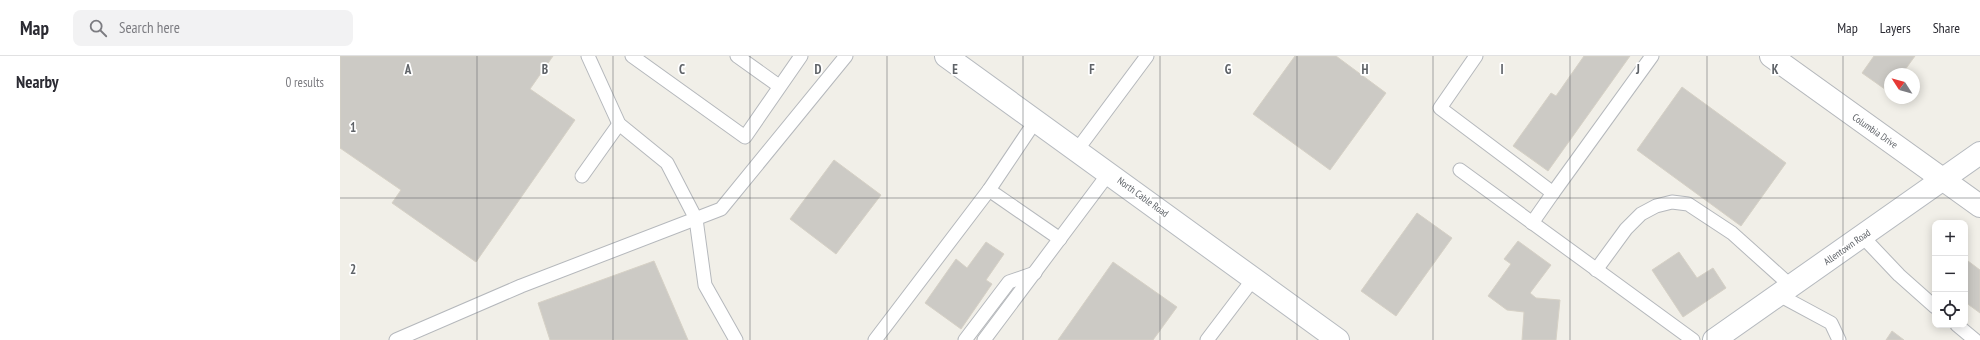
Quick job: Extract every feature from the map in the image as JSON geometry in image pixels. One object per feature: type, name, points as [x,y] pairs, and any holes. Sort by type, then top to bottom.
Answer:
[{"type":"street","name":"North Cable Road","points":[[946,56],[1338,340]]},
{"type":"street","name":"Columbia Drive","points":[[1771,56],[1980,206]]},
{"type":"street","name":"Allentown Road","points":[[1723,338],[1785,290],[1980,154]]},
{"type":"lane","points":[[588,56],[619,124],[667,162],[696,219],[705,285],[736,340]]},
{"type":"lane","points":[[632,56],[745,137],[801,56]]},
{"type":"lane","points":[[737,56],[779,86]]},
{"type":"lane","points":[[396,340],[521,286],[721,209],[846,56]]},
{"type":"lane","points":[[1077,150],[1147,56]]},
{"type":"lane","points":[[1476,56],[1440,108],[1553,193]]},
{"type":"lane","points":[[1532,223],[1652,56]]},
{"type":"lane","points":[[880,338],[988,190],[1036,120]]},
{"type":"lane","points":[[582,176],[619,124]]},
{"type":"lane","points":[[1460,170],[1693,340]]},
{"type":"lane","points":[[984,340],[1109,173]]},
{"type":"lane","points":[[988,190],[1060,239]]},
{"type":"lane","points":[[1596,270],[1626,229],[1641,214],[1656,206],[1672,202],[1688,204],[1732,233],[1785,290],[1831,323],[1839,340]]},
{"type":"lane","points":[[1862,236],[1899,275],[1932,304]]},
{"type":"lane","points":[[965,340],[1010,282],[1035,273]]},
{"type":"lane","points":[[1207,340],[1254,278]]},
{"type":"lane","points":[[1961,328],[1975,340]]},
{"type":"building","points":[[340,56],[553,56],[530,89],[575,120],[476,262],[392,203],[401,190],[340,148]]},
{"type":"building","points":[[1295,56],[1336,56],[1386,93],[1330,170],[1253,114]]},
{"type":"building","points":[[1584,56],[1630,56],[1548,171],[1513,146],[1551,93],[1556,96]]},
{"type":"building","points":[[1874,56],[1915,56],[1906,68],[1884,68],[1884,88],[1862,73]]},
{"type":"building","points":[[1682,87],[1786,163],[1741,226],[1637,150]]},
{"type":"building","points":[[834,160],[881,195],[836,254],[790,219]]},
{"type":"building","points":[[1417,213],[1452,238],[1396,316],[1361,291]]},
{"type":"building","points":[[1518,241],[1551,265],[1530,293],[1536,298],[1560,300],[1556,340],[1522,340],[1524,312],[1507,310],[1488,296],[1511,264],[1504,259]]},
{"type":"building","points":[[986,242],[1004,254],[986,280],[992,284],[961,329],[925,303],[956,259],[967,268]]},
{"type":"building","points":[[1679,252],[1697,278],[1713,268],[1726,288],[1683,317],[1652,270]]},
{"type":"building","points":[[654,261],[688,340],[550,340],[538,303]]},
{"type":"building","points":[[1968,261],[1980,270],[1980,313],[1968,304]]},
{"type":"building","points":[[1113,262],[1177,307],[1153,340],[1058,340]]},
{"type":"building","points":[[1892,331],[1904,340],[1886,340]]}]
